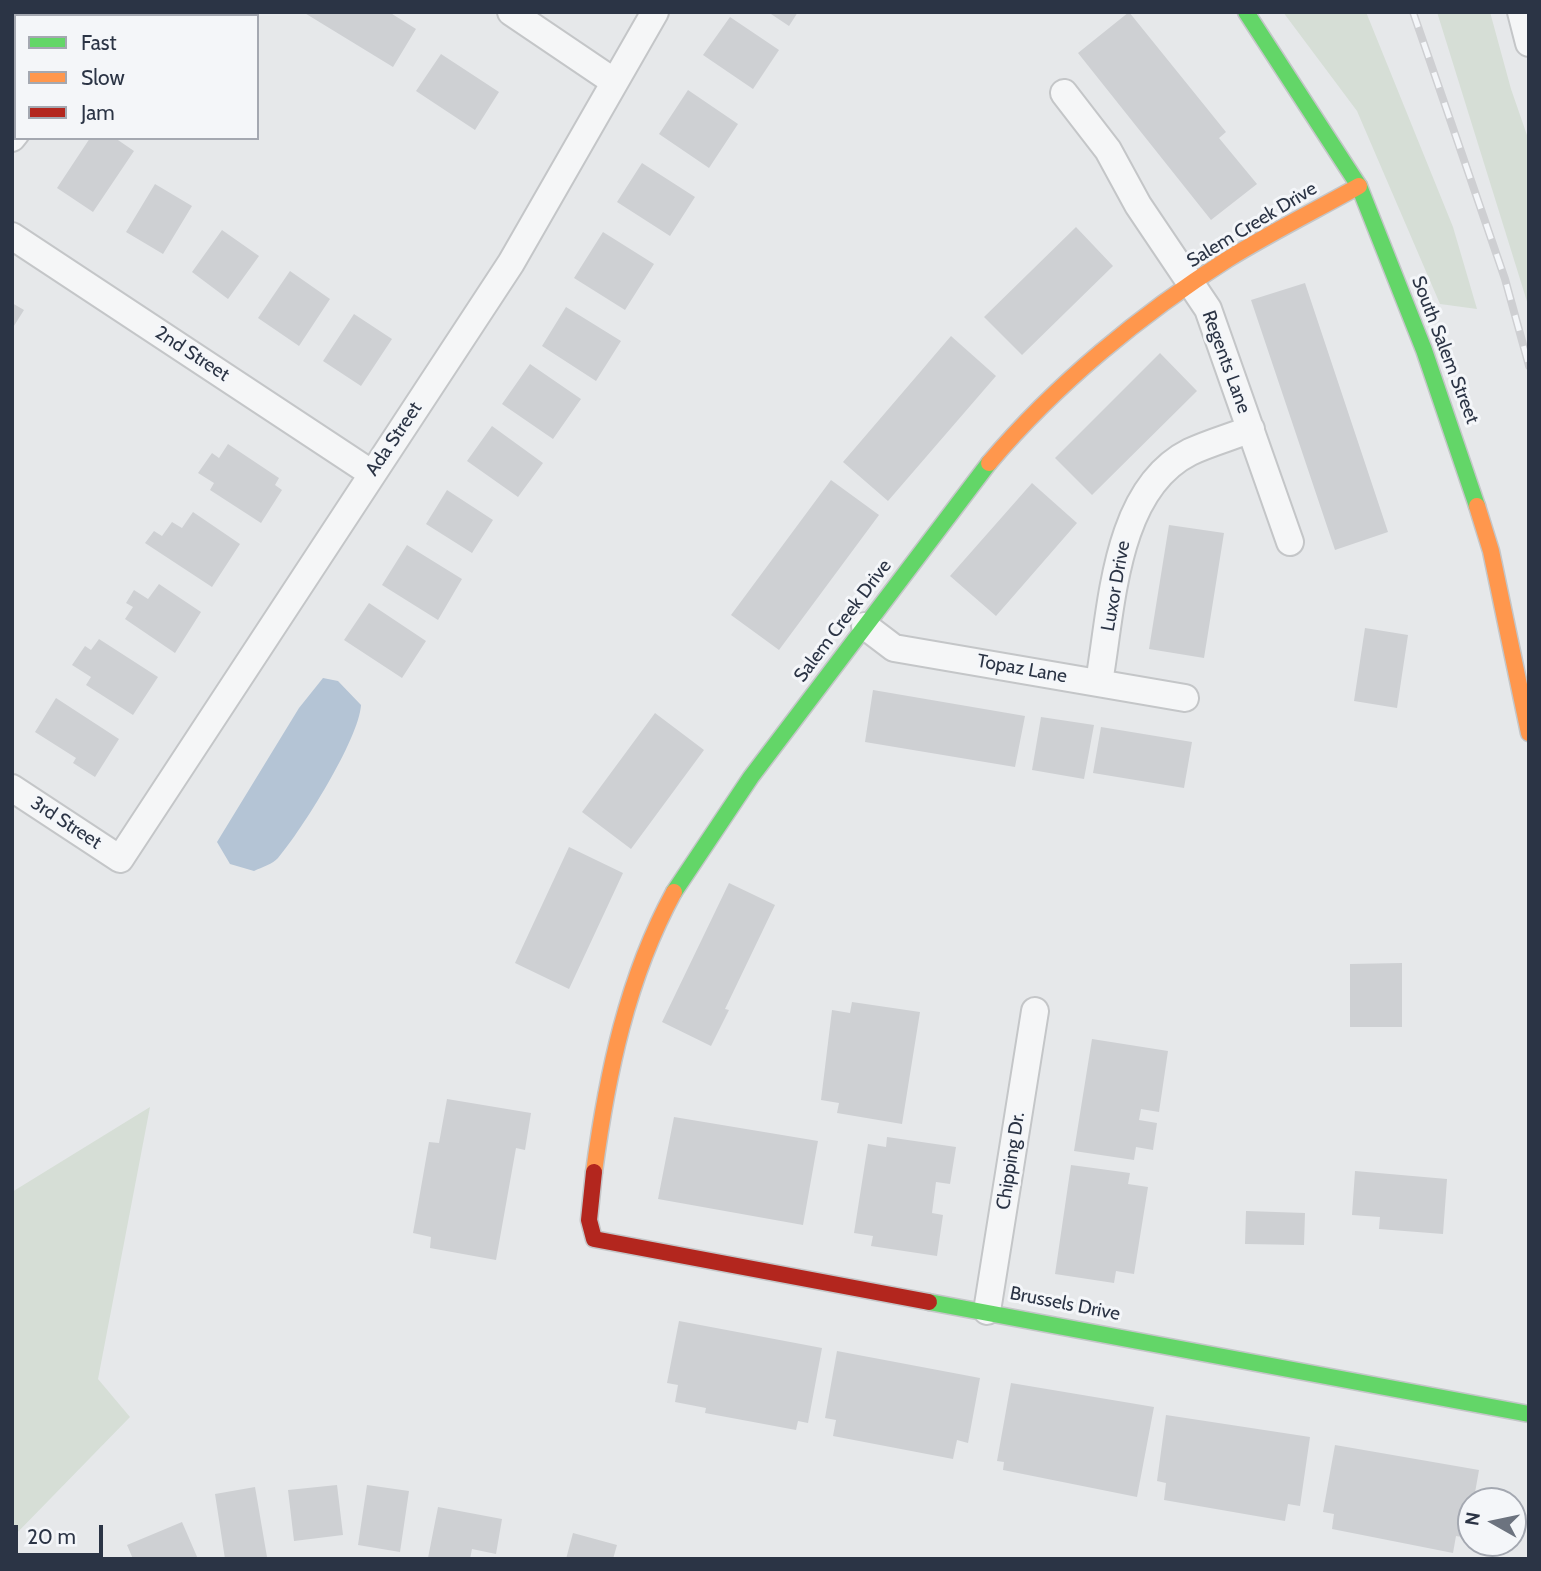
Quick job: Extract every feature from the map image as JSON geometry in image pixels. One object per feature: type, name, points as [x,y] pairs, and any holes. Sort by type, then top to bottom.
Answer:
[{"type":"street","points":[[511,12],[613,81]]},
{"type":"street","name":"Ada Street","points":[[120,859],[371,472],[511,263],[655,12]]},
{"type":"street","name":"South Salem Street","points":[[1246,12],[1359,186],[1459,445],[1491,551],[1529,733]]},
{"type":"street","points":[[1521,12],[1529,43]]},
{"type":"street","name":"Regents Lane","points":[[1064,93],[1108,150],[1138,205],[1193,284],[1219,336],[1290,541]]},
{"type":"street","name":"Salem Creek Drive","points":[[594,1239],[589,1220],[592,1187],[608,1079],[620,1029],[658,926],[692,862],[962,495],[1052,396],[1131,329],[1229,259],[1359,186]]},
{"type":"street","name":"2nd Street","points":[[12,236],[371,472]]},
{"type":"street","name":"Luxor Drive","points":[[1099,682],[1126,533],[1137,507],[1154,481],[1189,453],[1251,429]]},
{"type":"street","name":"Topaz Lane","points":[[865,626],[894,648],[1185,698]]},
{"type":"street","name":"3rd Street","points":[[12,788],[120,859]]},
{"type":"street","name":"Chipping Dr.","points":[[987,1311],[1035,1011]]},
{"type":"street","name":"Brussels Drive","points":[[594,1239],[1529,1413]]},
{"type":"shaded area","points":[[1283,12],[1366,12],[1453,227],[1477,309],[1440,304],[1357,111]]},
{"type":"shaded area","points":[[1437,12],[1490,12],[1511,89],[1529,141],[1529,308]]},
{"type":"shaded area","points":[[150,1107],[98,1379],[130,1417],[12,1538],[12,1192]]},
{"type":"water","points":[[323,678],[338,681],[361,705],[351,739],[340,761],[301,827],[276,860],[254,871],[230,864],[217,842],[299,708]]},
{"type":"building","points":[[303,12],[389,12],[416,29],[393,67]]},
{"type":"building","points":[[768,12],[798,12],[789,26]]},
{"type":"building","points":[[1129,12],[1226,132],[1219,138],[1257,184],[1211,220],[1078,53]]},
{"type":"building","points":[[730,17],[779,50],[753,89],[703,55]]},
{"type":"building","points":[[441,54],[499,92],[475,130],[416,91]]},
{"type":"building","points":[[688,90],[738,124],[709,168],[659,134]]},
{"type":"building","points":[[89,140],[118,140],[134,151],[93,212],[57,188]]},
{"type":"building","points":[[642,163],[695,197],[670,236],[617,202]]},
{"type":"building","points":[[155,184],[192,206],[163,254],[126,232]]},
{"type":"building","points":[[1076,227],[1113,266],[1022,355],[984,317]]},
{"type":"building","points":[[222,230],[259,256],[228,299],[192,272]]},
{"type":"building","points":[[603,232],[654,264],[625,310],[574,278]]},
{"type":"building","points":[[290,271],[330,299],[299,346],[258,318]]},
{"type":"building","points":[[1305,283],[1388,532],[1335,550],[1251,300]]},
{"type":"building","points":[[12,303],[24,310],[12,329]]},
{"type":"building","points":[[566,307],[621,341],[596,381],[542,346]]},
{"type":"building","points":[[354,314],[392,339],[361,386],[323,361]]},
{"type":"building","points":[[951,336],[996,376],[888,501],[843,462]]},
{"type":"building","points":[[1160,353],[1197,391],[1092,495],[1055,458]]},
{"type":"building","points":[[530,364],[581,399],[553,439],[502,404]]},
{"type":"building","points":[[492,426],[543,463],[518,497],[467,461]]},
{"type":"building","points":[[228,444],[279,478],[275,485],[282,490],[261,523],[210,490],[214,483],[198,473],[212,453],[219,458]]},
{"type":"building","points":[[831,480],[879,515],[779,650],[731,615]]},
{"type":"building","points":[[1032,483],[1077,523],[996,616],[950,576]]},
{"type":"building","points":[[447,490],[493,520],[472,553],[426,524]]},
{"type":"building","points":[[193,512],[240,544],[212,587],[145,543],[154,531],[162,536],[172,522],[182,528]]},
{"type":"building","points":[[1169,525],[1224,533],[1204,658],[1149,649]]},
{"type":"building","points":[[407,545],[462,579],[438,620],[382,585]]},
{"type":"building","points":[[159,584],[201,612],[175,653],[125,619],[133,607],[126,603],[134,590],[148,599]]},
{"type":"building","points":[[369,603],[426,641],[402,678],[344,640]]},
{"type":"building","points":[[1365,628],[1408,635],[1397,708],[1354,701]]},
{"type":"building","points":[[99,639],[158,677],[133,715],[86,685],[91,677],[72,665],[85,646],[91,650]]},
{"type":"building","points":[[873,690],[1025,716],[1015,767],[865,742]]},
{"type":"building","points":[[56,698],[119,739],[95,777],[73,763],[76,758],[35,732]]},
{"type":"building","points":[[655,713],[704,750],[631,849],[582,812]]},
{"type":"building","points":[[1041,717],[1094,725],[1084,779],[1032,770]]},
{"type":"building","points":[[1101,727],[1192,742],[1184,788],[1093,773]]},
{"type":"building","points":[[569,847],[623,873],[569,989],[515,963]]},
{"type":"building","points":[[729,883],[775,905],[725,1009],[729,1010],[711,1046],[662,1022]]},
{"type":"building","points":[[1402,963],[1402,1027],[1350,1027],[1350,964]]},
{"type":"building","points":[[852,1002],[920,1012],[902,1124],[837,1113],[839,1103],[821,1100],[832,1010],[850,1013]]},
{"type":"building","points":[[1092,1039],[1168,1051],[1159,1112],[1141,1109],[1139,1120],[1157,1123],[1153,1150],[1136,1147],[1134,1160],[1074,1151]]},
{"type":"building","points":[[447,1099],[531,1113],[525,1150],[516,1148],[496,1260],[430,1248],[431,1237],[413,1233],[429,1142],[439,1143]]},
{"type":"building","points":[[674,1117],[818,1141],[803,1225],[658,1199]]},
{"type":"building","points":[[887,1137],[956,1147],[950,1184],[936,1182],[932,1213],[943,1215],[937,1256],[871,1246],[873,1236],[854,1233],[868,1144],[886,1147]]},
{"type":"building","points":[[1071,1165],[1130,1173],[1128,1184],[1148,1187],[1134,1274],[1116,1271],[1114,1283],[1055,1274]]},
{"type":"building","points":[[1355,1171],[1447,1179],[1443,1234],[1379,1229],[1380,1217],[1352,1215]]},
{"type":"building","points":[[1246,1211],[1305,1213],[1304,1245],[1245,1244]]},
{"type":"building","points":[[679,1321],[822,1348],[808,1423],[798,1421],[796,1430],[705,1413],[706,1408],[675,1402],[678,1385],[667,1383]]},
{"type":"building","points":[[837,1351],[980,1378],[968,1443],[957,1440],[953,1459],[833,1436],[836,1420],[825,1418]]},
{"type":"building","points":[[1011,1383],[1154,1407],[1137,1497],[1003,1470],[1004,1462],[997,1461]]},
{"type":"building","points":[[1166,1415],[1310,1437],[1300,1506],[1288,1504],[1285,1521],[1164,1500],[1166,1483],[1157,1481]]},
{"type":"building","points":[[1335,1445],[1479,1470],[1476,1487],[1457,1487],[1457,1536],[1453,1553],[1332,1529],[1334,1514],[1323,1512]]},
{"type":"building","points":[[337,1485],[343,1535],[294,1541],[288,1490]]},
{"type":"building","points":[[367,1485],[409,1491],[400,1552],[358,1545]]},
{"type":"building","points":[[255,1487],[267,1557],[225,1559],[215,1494]]},
{"type":"building","points":[[438,1507],[502,1519],[496,1554],[472,1549],[470,1559],[428,1558]]},
{"type":"building","points":[[182,1522],[198,1559],[133,1559],[127,1545]]},
{"type":"building","points":[[573,1533],[617,1545],[613,1559],[566,1559]]},
{"type":"railway","points":[[1413,12],[1505,279],[1529,366]]},
{"type":"traffic: fast","points":[[1246,12],[1359,186],[1424,350],[1477,506]]},
{"type":"traffic: fast","points":[[674,892],[751,777],[989,463]]},
{"type":"traffic: fast","points":[[929,1302],[1529,1414]]},
{"type":"traffic: slow","points":[[989,463],[1071,378],[1163,303],[1244,249],[1359,186]]},
{"type":"traffic: slow","points":[[1477,506],[1491,551],[1529,733]]},
{"type":"traffic: slow","points":[[594,1172],[605,1099],[621,1028],[644,958],[674,892]]},
{"type":"traffic: jam","points":[[594,1172],[589,1220],[594,1239],[929,1302]]}]
